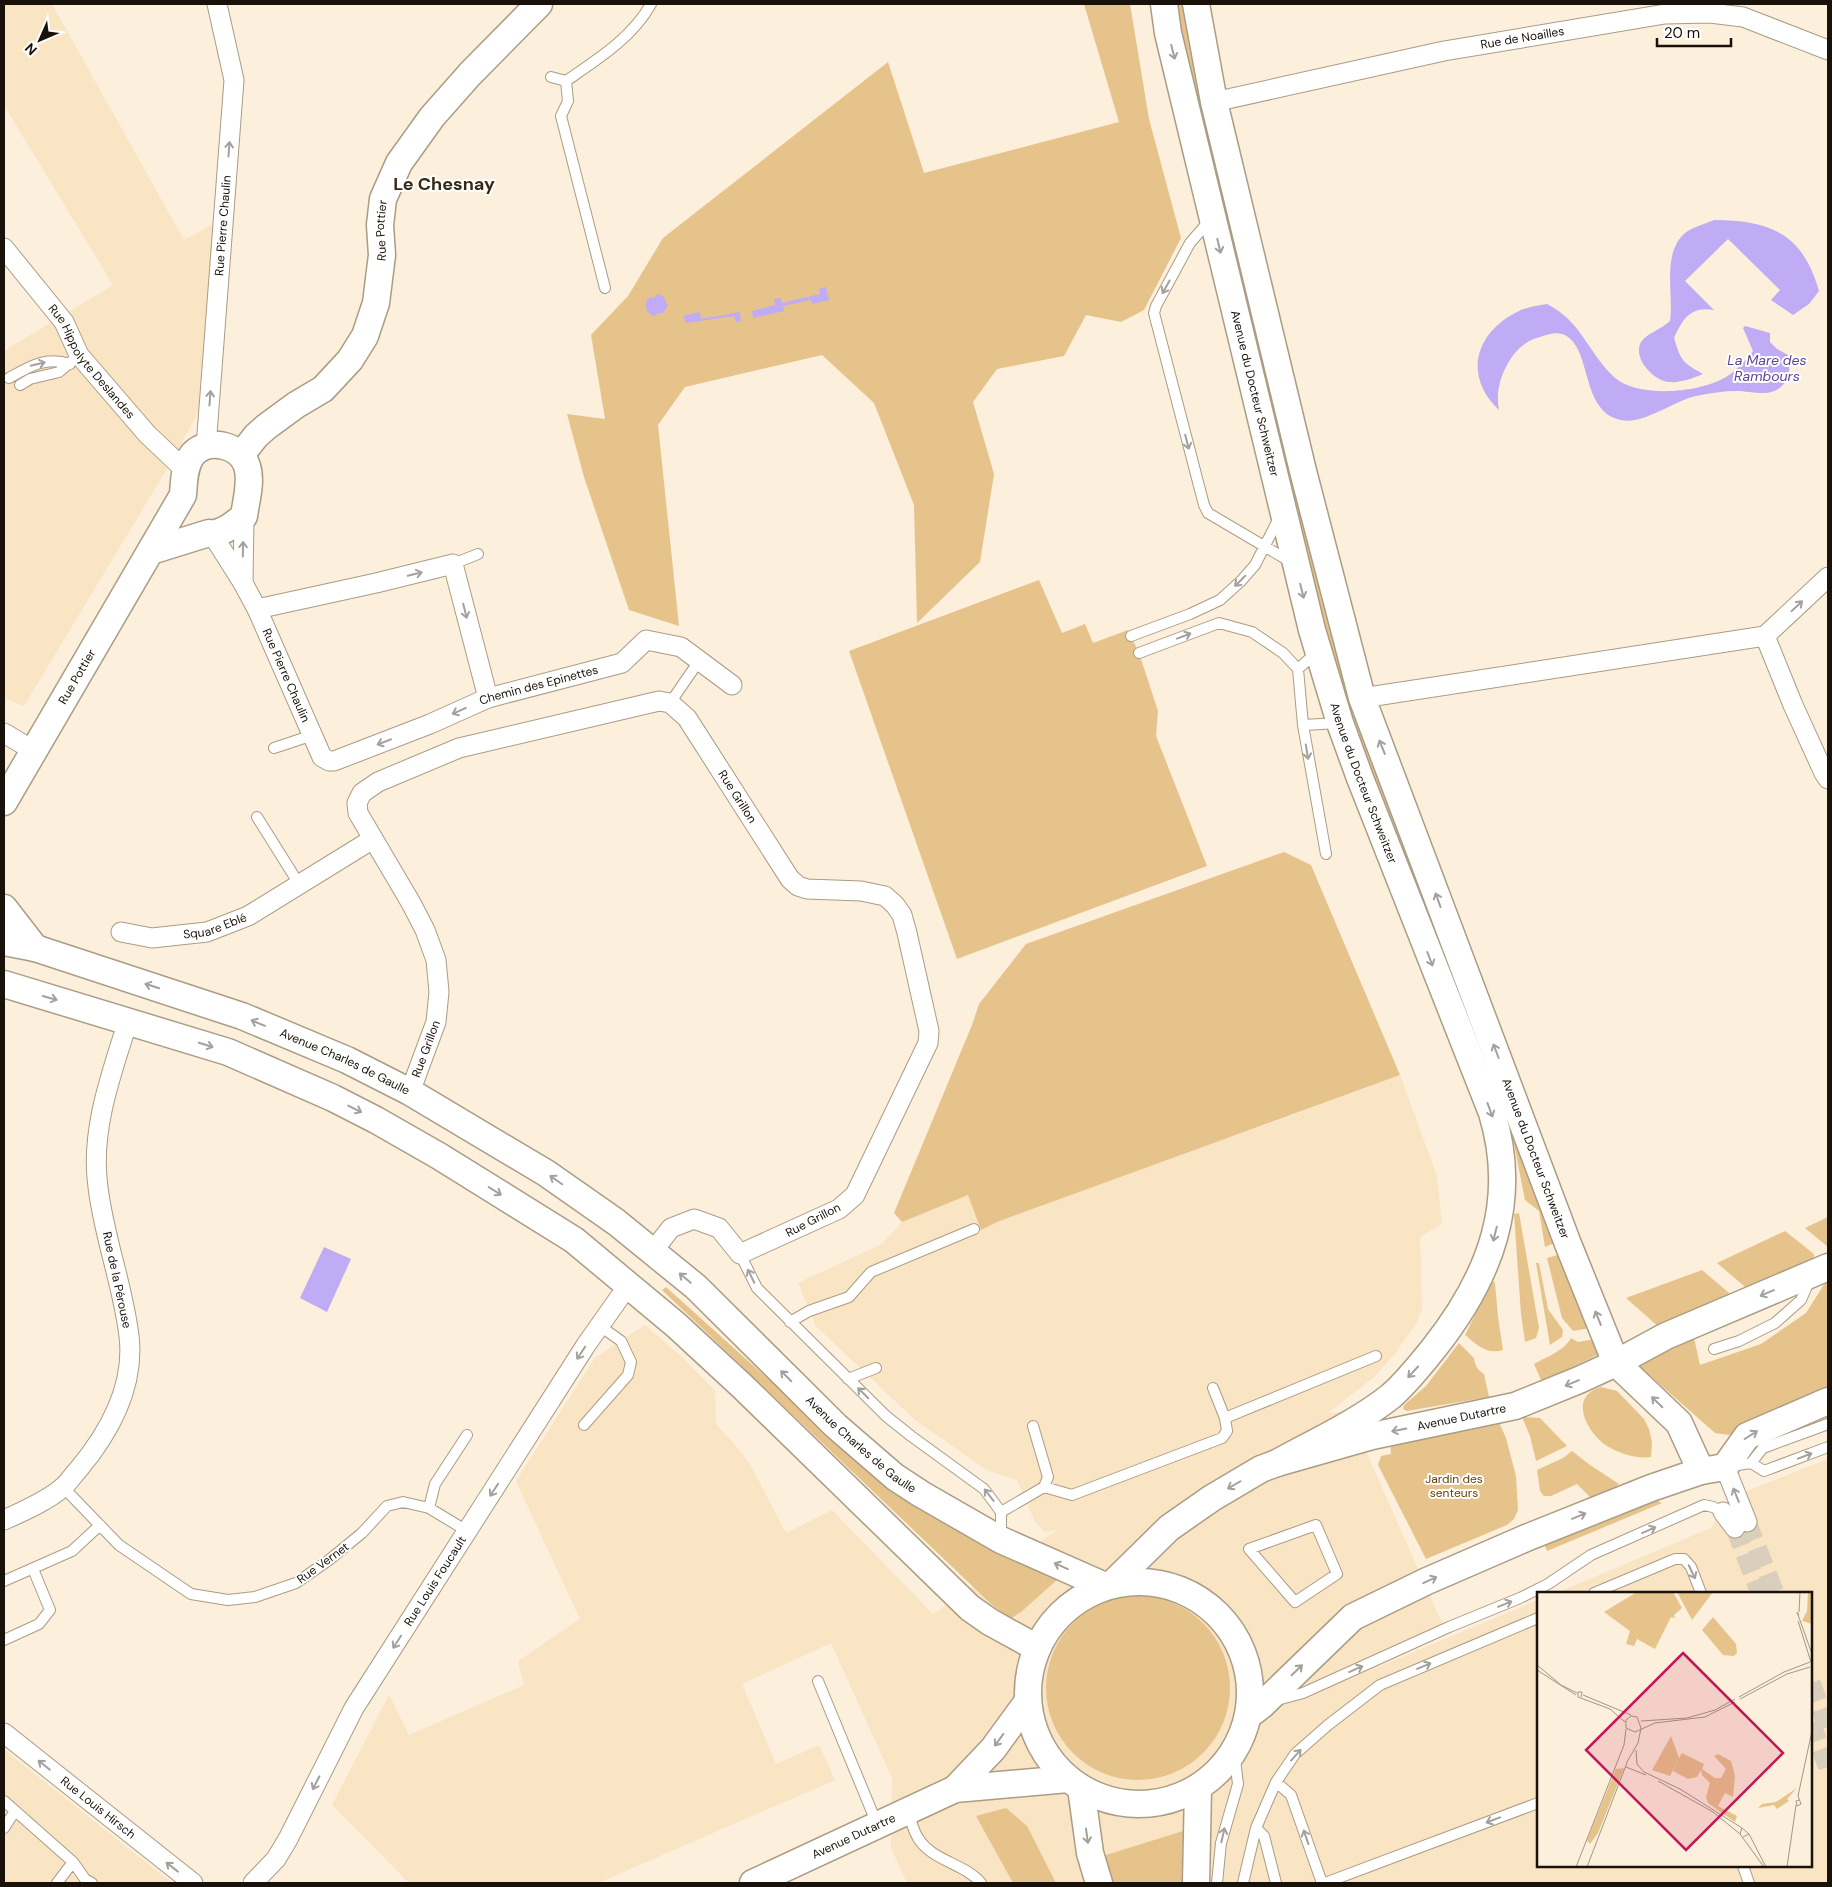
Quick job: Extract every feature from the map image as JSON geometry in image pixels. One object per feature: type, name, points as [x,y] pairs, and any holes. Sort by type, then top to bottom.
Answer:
[{"type":"main road","name":"Rue Pottier","points":[[241,456],[256,436],[266,427],[323,389],[350,360],[365,336],[376,303],[382,255],[380,225],[383,199],[399,163],[432,117],[451,95],[539,4]]},
{"type":"main road","name":"Avenue du Docteur Schweitzer","points":[[1164,4],[1168,33],[1295,564],[1318,650],[1340,723],[1396,871],[1492,1113],[1498,1134],[1503,1186],[1502,1206],[1492,1247],[1482,1272],[1449,1330],[1418,1367],[1392,1394],[1372,1410],[1277,1462]]},
{"type":"main road","name":"Avenue du Docteur Schweitzer","points":[[1196,4],[1214,102],[1303,471],[1362,698],[1568,1244],[1616,1363],[1679,1423],[1713,1469]]},
{"type":"main road","points":[[152,551],[232,526],[244,516],[249,478],[247,466],[241,456],[221,444],[206,447]]},
{"type":"main road","name":"Rue Pottier","points":[[4,802],[152,551],[184,482],[193,454],[206,447]]},
{"type":"main road","points":[[184,482],[194,517],[210,533]]},
{"type":"main road","points":[[4,908],[35,948]]},
{"type":"main road","name":"Avenue Charles de Gaulle","points":[[4,942],[35,948],[242,1016],[347,1060],[410,1092],[546,1173],[616,1222],[696,1287],[836,1426],[895,1477],[1001,1540],[1108,1586]]},
{"type":"main road","points":[[4,984],[228,1052],[333,1098],[439,1156],[574,1240],[629,1284],[742,1386],[970,1608],[990,1622],[1037,1648]]},
{"type":"main road","points":[[629,1284],[652,1251]]},
{"type":"main road","name":"Avenue Dutartre","points":[[1108,1586],[1169,1528],[1212,1498],[1277,1462],[1372,1436],[1515,1406],[1616,1363],[1666,1336],[1820,1270]]},
{"type":"main road","points":[[1255,1710],[1243,1652],[1226,1624],[1203,1602],[1174,1587],[1142,1581],[1108,1586],[1077,1600],[1053,1621],[1037,1648],[1028,1683],[1028,1701],[1032,1723],[1040,1744],[1052,1763],[1074,1783],[1103,1799],[1127,1804],[1152,1804],[1176,1798],[1198,1789],[1218,1772],[1234,1751],[1255,1710],[1354,1617],[1427,1581],[1526,1538],[1651,1488],[1713,1469],[1747,1436],[1828,1401]]},
{"type":"main road","name":"Avenue Dutartre","points":[[754,1883],[955,1789],[993,1749],[1028,1701]]},
{"type":"main road","points":[[1074,1783],[1099,1883]]},
{"type":"main road","name":"Avenue Dutartre","points":[[955,1789],[1074,1783]]},
{"type":"main road","points":[[1196,1883],[1198,1789]]},
{"type":"street","name":"Rue Pierre Chaulin","points":[[206,447],[234,80],[217,4]]},
{"type":"street","name":"Rue de Noailles","points":[[1214,102],[1444,51],[1665,14],[1745,10],[1828,50]]},
{"type":"street","name":"Rue Hippolyte Deslandes","points":[[4,248],[64,322],[74,359],[147,434],[184,482]]},
{"type":"street","name":"Rue Pierre Chaulin","points":[[243,583],[244,516]]},
{"type":"street","name":"Rue Pierre Chaulin","points":[[210,533],[243,583],[257,609],[322,757],[329,761],[334,761]]},
{"type":"street","points":[[257,609],[453,564],[488,698]]},
{"type":"street","points":[[1362,698],[1765,636],[1828,577]]},
{"type":"street","points":[[1765,636],[1793,705],[1828,779]]},
{"type":"street","name":"Chemin des Epinettes","points":[[334,761],[430,724],[488,698],[622,663],[646,640],[681,647],[732,685]]},
{"type":"street","name":"Rue Grillon","points":[[410,1092],[436,1022],[439,992],[436,960],[426,930],[358,813],[357,803],[362,793],[378,782],[459,748],[482,741],[659,701],[670,703],[687,718],[790,879],[798,886],[807,889],[861,891],[885,896],[896,905],[902,915],[907,933],[929,1030],[928,1043],[855,1195],[839,1210],[740,1254]]},
{"type":"street","points":[[4,733],[34,751]]},
{"type":"street","name":"Square Eblé","points":[[121,932],[152,938],[207,932],[248,916],[373,839]]},
{"type":"street","name":"Rue de la Pérouse","points":[[4,1520],[26,1511],[63,1487],[101,1442],[115,1414],[128,1375],[129,1337],[97,1186],[97,1138],[106,1093],[128,1021]]},
{"type":"street","points":[[652,1251],[671,1228],[694,1219],[719,1228],[740,1254]]},
{"type":"street","name":"Rue Louis Foucault","points":[[253,1883],[276,1859],[288,1839],[354,1708],[586,1345],[629,1284]]},
{"type":"street","points":[[1713,1469],[1741,1525],[1722,1512]]},
{"type":"street","name":"Rue Louis Hirsch","points":[[4,1732],[193,1883]]},
{"type":"lane","points":[[566,81],[610,50],[638,23],[651,4]]},
{"type":"lane","points":[[551,77],[566,81]]},
{"type":"lane","points":[[566,81],[568,101],[561,116],[605,288]]},
{"type":"lane","points":[[1212,217],[1190,243],[1154,313],[1204,506],[1208,513],[1295,564]]},
{"type":"lane","points":[[9,378],[31,365],[56,359],[74,359]]},
{"type":"lane","points":[[20,385],[30,379],[59,372],[74,359]]},
{"type":"lane","points":[[1131,636],[1190,614],[1220,600],[1241,581],[1254,565],[1283,510]]},
{"type":"lane","points":[[453,564],[478,554]]},
{"type":"lane","points":[[1138,653],[1220,623],[1252,632],[1283,653],[1298,669],[1303,725],[1326,854]]},
{"type":"lane","points":[[1298,669],[1318,650]]},
{"type":"lane","points":[[670,703],[699,661]]},
{"type":"lane","points":[[1303,725],[1340,723]]},
{"type":"lane","points":[[274,748],[312,735]]},
{"type":"lane","points":[[257,817],[299,884]]},
{"type":"lane","points":[[790,1322],[810,1311],[849,1297],[871,1272],[974,1229]]},
{"type":"lane","points":[[740,1254],[757,1288],[886,1416],[984,1488],[1001,1512],[1001,1540]]},
{"type":"lane","points":[[1714,1349],[1775,1323],[1801,1300],[1820,1270]]},
{"type":"lane","points":[[584,1425],[628,1375],[631,1362],[620,1341],[600,1326]]},
{"type":"lane","points":[[1225,1418],[1376,1356]]},
{"type":"lane","points":[[848,1379],[876,1368]]},
{"type":"lane","points":[[1044,1487],[1072,1495],[1222,1438],[1227,1431],[1225,1418],[1213,1388]]},
{"type":"lane","points":[[1751,1463],[1763,1448],[1828,1424]]},
{"type":"lane","points":[[1001,1512],[1044,1487],[1048,1477],[1033,1426]]},
{"type":"lane","points":[[429,1508],[435,1484],[467,1435]]},
{"type":"lane","points":[[1713,1469],[1751,1463],[1764,1471],[1828,1447]]},
{"type":"lane","name":"Rue Vernet","points":[[63,1487],[119,1545],[191,1594],[228,1600],[256,1597],[296,1583],[355,1539],[387,1506],[403,1502],[429,1508],[467,1531]]},
{"type":"lane","points":[[1255,1710],[1303,1693],[1449,1627],[1520,1598],[1548,1584],[1591,1555],[1704,1505],[1722,1512]]},
{"type":"lane","points":[[4,1581],[72,1551],[100,1525]]},
{"type":"lane","points":[[1316,1525],[1337,1574],[1295,1602],[1249,1549],[1316,1525]]},
{"type":"lane","points":[[1596,1592],[1675,1559],[1684,1559],[1691,1567],[1700,1592]]},
{"type":"lane","points":[[4,1640],[39,1624],[50,1610],[33,1569]]},
{"type":"lane","points":[[1243,1883],[1256,1828],[1276,1782],[1295,1754],[1328,1725],[1380,1685],[1537,1618]]},
{"type":"lane","points":[[818,1681],[878,1825]]},
{"type":"lane","points":[[1217,1883],[1221,1843],[1238,1784],[1234,1751]]},
{"type":"lane","points":[[1276,1782],[1291,1796],[1324,1883],[1537,1803]]},
{"type":"lane","points":[[4,1801],[74,1862],[85,1880],[92,1883]]},
{"type":"lane","points":[[4,1828],[15,1811]]},
{"type":"lane","points":[[908,1811],[917,1837],[925,1846],[958,1866],[981,1883]]},
{"type":"lane","points":[[1256,1828],[1264,1836],[1276,1883]]},
{"type":"lane","points":[[57,1883],[74,1862]]},
{"type":"lane","points":[[1743,1867],[1749,1883]]},
{"type":"shaded area","points":[[4,4],[52,4],[184,240],[215,223],[198,412],[177,452],[24,706],[4,698],[4,351],[113,285],[4,105]]},
{"type":"shaded area","points":[[1400,1075],[1437,1176],[1442,1224],[1420,1237],[1422,1308],[1417,1322],[1394,1355],[1374,1377],[1328,1413],[1348,1411],[1447,1634],[1366,1672],[1537,1600],[1537,1867],[1812,1867],[1812,1592],[1558,1592],[1711,1528],[1729,1498],[1828,1459],[1828,1883],[907,1883],[891,1848],[892,1778],[831,1643],[742,1684],[776,1764],[819,1745],[835,1780],[598,1883],[409,1883],[332,1805],[389,1695],[409,1735],[524,1685],[518,1661],[580,1619],[516,1481],[595,1358],[645,1325],[684,1359],[715,1391],[716,1424],[751,1466],[786,1533],[832,1510],[933,1614],[1057,1530],[1045,1532],[1035,1522],[1017,1480],[987,1470],[915,1420],[816,1326],[798,1283],[882,1244],[902,1222],[968,1194],[981,1229],[1160,1161],[1263,1126]]},
{"type":"shaded area","points":[[4,1749],[16,1759],[172,1883],[4,1883]]},
{"type":"green space","points":[[1084,4],[1130,4],[1149,119],[1181,238],[1144,310],[1121,322],[1086,315],[1064,356],[997,369],[973,402],[994,474],[980,562],[917,623],[914,505],[874,403],[822,355],[685,387],[658,425],[679,626],[629,610],[584,477],[567,414],[605,419],[591,335],[628,296],[663,238],[888,62],[924,173],[1119,122]]},
{"type":"green space","points":[[1175,4],[1183,4],[1186,28],[1221,164],[1212,166]]},
{"type":"green space","points":[[1223,175],[1292,467],[1286,469],[1211,189],[1220,187],[1218,176]]},
{"type":"green space","points":[[1296,481],[1555,1243],[1545,1247],[1539,1211],[1525,1200],[1513,1139],[1468,1033],[1352,737],[1287,492],[1292,491],[1290,483]]},
{"type":"green space","points":[[1039,580],[1062,633],[1085,624],[1093,643],[1128,630],[1139,653],[1158,711],[1156,736],[1207,866],[957,959],[849,651]]},
{"type":"green space","points":[[1284,852],[1311,865],[1400,1075],[997,1222],[981,1230],[968,1195],[902,1222],[894,1213],[979,1004],[1026,944]]},
{"type":"green space","points":[[1519,1213],[1539,1328],[1536,1338],[1525,1342],[1521,1314],[1514,1214]]},
{"type":"green space","points":[[1828,1217],[1828,1247],[1805,1228]]},
{"type":"green space","points":[[1785,1231],[1814,1254],[1813,1267],[1750,1291],[1717,1263]]},
{"type":"green space","points":[[1561,1254],[1590,1328],[1573,1331],[1562,1318],[1547,1258]]},
{"type":"green space","points":[[1536,1263],[1539,1263],[1548,1309],[1563,1330],[1562,1337],[1550,1345]]},
{"type":"green space","points":[[1702,1270],[1735,1298],[1661,1329],[1626,1298]]},
{"type":"green space","points":[[1492,1280],[1495,1283],[1503,1350],[1497,1351],[1482,1348],[1465,1335]]},
{"type":"green space","points":[[1828,1282],[1828,1392],[1729,1435],[1715,1433],[1638,1365],[1693,1333],[1700,1365],[1761,1344],[1806,1313],[1825,1283]]},
{"type":"green space","points":[[666,1287],[835,1439],[1058,1579],[1021,1612],[1010,1619],[990,1603],[662,1290]]},
{"type":"green space","points":[[1571,1338],[1578,1342],[1595,1339],[1601,1353],[1542,1382],[1534,1364],[1564,1347]]},
{"type":"green space","points":[[1459,1343],[1474,1358],[1477,1367],[1484,1374],[1489,1397],[1407,1411],[1403,1409],[1404,1405],[1426,1386]]},
{"type":"green space","points":[[1601,1387],[1617,1391],[1644,1419],[1652,1442],[1651,1457],[1634,1457],[1607,1446],[1599,1440],[1587,1424],[1583,1406],[1585,1398],[1591,1392]]},
{"type":"green space","points":[[1522,1417],[1540,1418],[1567,1446],[1536,1461],[1530,1436]]},
{"type":"green space","name":"Jardin des senteurs","points":[[1498,1420],[1506,1438],[1516,1476],[1518,1510],[1514,1519],[1507,1525],[1426,1559],[1378,1465],[1381,1456],[1391,1454],[1390,1441]]},
{"type":"green space","points":[[1572,1451],[1619,1484],[1613,1489],[1591,1498],[1577,1484],[1551,1496],[1544,1496],[1540,1491],[1537,1470],[1563,1458]]},
{"type":"green space","points":[[1653,1501],[1662,1503],[1547,1551],[1543,1541]]},
{"type":"green space","points":[[1138,1596],[1156,1598],[1173,1603],[1203,1623],[1223,1653],[1228,1670],[1230,1688],[1228,1706],[1223,1723],[1203,1753],[1173,1773],[1156,1778],[1138,1780],[1120,1778],[1103,1773],[1073,1753],[1053,1723],[1048,1706],[1046,1688],[1048,1670],[1053,1653],[1073,1623],[1103,1603],[1120,1598]]},
{"type":"green space","points":[[1006,1808],[1027,1826],[1056,1883],[1013,1883],[976,1816]]},
{"type":"green space","points":[[1183,1831],[1182,1883],[1113,1883],[1103,1856]]},
{"type":"water","name":"La Mare des Rambours","points":[[1714,220],[1752,223],[1768,227],[1782,234],[1794,243],[1804,256],[1819,291],[1809,304],[1793,315],[1771,300],[1780,290],[1728,239],[1685,281],[1714,310],[1699,310],[1689,315],[1674,338],[1683,360],[1703,374],[1678,382],[1663,381],[1646,368],[1639,355],[1639,348],[1644,339],[1670,321],[1671,265],[1677,244],[1689,230]]},
{"type":"water","points":[[826,287],[829,300],[812,304],[811,300],[783,306],[784,311],[753,318],[752,311],[775,305],[774,299],[781,298],[782,303],[820,294],[819,288]]},
{"type":"water","points":[[658,294],[664,297],[668,306],[663,313],[658,313],[654,316],[647,310],[646,302],[650,297],[653,298]]},
{"type":"water","name":"La Mare des Rambours","points":[[1547,304],[1568,319],[1613,376],[1623,383],[1637,388],[1652,391],[1685,390],[1701,387],[1726,377],[1741,365],[1753,351],[1743,328],[1745,326],[1770,333],[1770,342],[1777,349],[1788,355],[1789,372],[1785,382],[1777,390],[1768,393],[1732,391],[1706,394],[1687,399],[1649,416],[1630,421],[1621,420],[1608,414],[1598,405],[1578,351],[1572,340],[1559,333],[1528,342],[1511,358],[1500,384],[1498,394],[1499,410],[1488,397],[1481,383],[1478,370],[1479,356],[1483,343],[1491,331],[1517,312]]},
{"type":"water","points":[[700,312],[701,319],[740,312],[741,321],[736,322],[734,316],[686,323],[683,316]]},
{"type":"water","points":[[324,1247],[351,1259],[327,1312],[300,1298]]},
{"type":"tunnel","points":[[1747,1522],[1775,1592]]},
{"type":"tunnel","points":[[1735,1528],[1760,1592]]},
{"type":"tunnel","points":[[1812,1686],[1828,1728]]},
{"type":"tunnel","points":[[1812,1726],[1828,1768]]},
{"type":"district","name":"Le Chesnay","points":[[444,184]]}]
